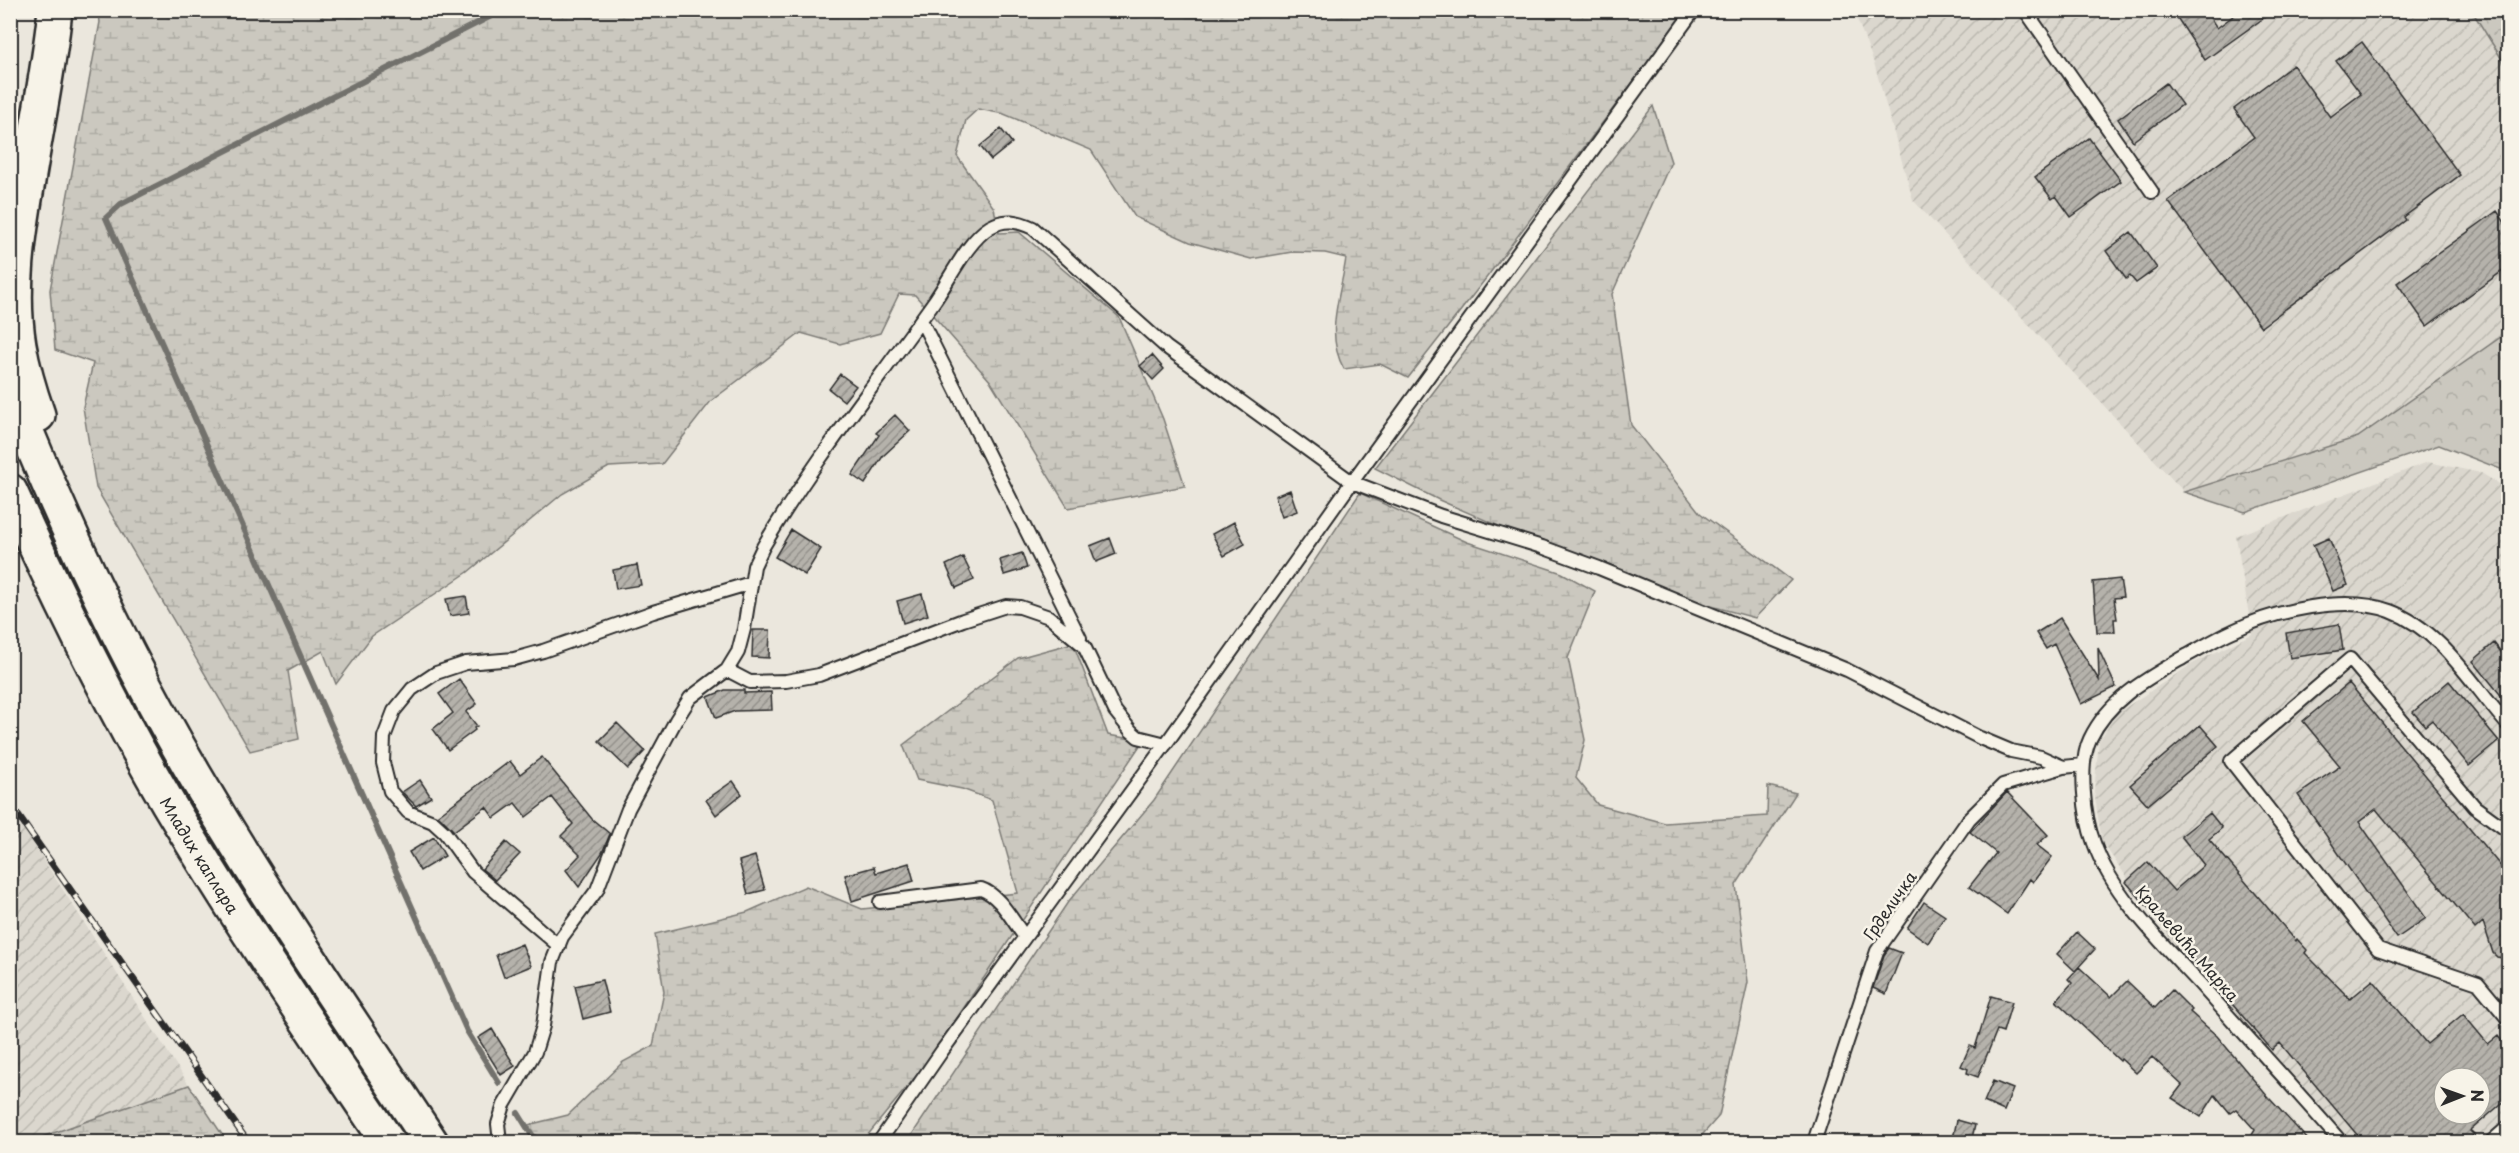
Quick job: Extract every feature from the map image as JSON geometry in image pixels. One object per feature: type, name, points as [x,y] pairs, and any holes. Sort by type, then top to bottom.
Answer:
[{"type":"highway","points":[[56,10],[23,210],[16,306],[19,343],[27,383],[103,601]]},
{"type":"highway","points":[[10,391],[39,464],[103,601],[199,783],[269,897],[431,1143]]},
{"type":"highway","points":[[10,490],[38,552]]},
{"type":"highway","points":[[10,502],[38,552]]},
{"type":"highway","name":"Младих каплара","points":[[38,552],[104,686],[168,802],[238,917],[388,1143]]},
{"type":"lane","points":[[879,1143],[1352,482],[1694,10]]},
{"type":"lane","points":[[2025,10],[2152,192]]},
{"type":"lane","points":[[500,1143],[498,1124],[504,1105],[534,1052],[543,1026],[552,962],[558,946],[562,937],[597,890],[628,809],[676,720],[690,698],[727,670],[738,652],[758,556],[786,507],[838,430],[921,320],[974,241],[989,228],[1003,222],[1018,221],[1033,228],[1166,347],[1352,482],[1441,516],[1542,547],[1599,568],[1847,670],[1980,738],[2012,750],[2041,757],[2063,767]]},
{"type":"lane","points":[[921,320],[1115,711],[1138,737],[1166,744]]},
{"type":"lane","points":[[558,946],[473,872],[439,827],[433,822],[408,812],[390,791],[383,763],[384,737],[394,711],[412,689],[436,673],[466,663],[514,659],[543,651],[653,612],[751,583]]},
{"type":"lane","name":"Краљевића Марка","points":[[2341,1143],[2156,936],[2116,885],[2094,843],[2085,798],[2083,765],[2090,740],[2108,711],[2130,689],[2233,631],[2278,614],[2338,604],[2365,604],[2391,611],[2415,624],[2438,642],[2508,725]]},
{"type":"lane","points":[[727,670],[750,682],[786,681],[819,675],[1006,606],[1040,612],[1084,646]]},
{"type":"lane","points":[[2508,831],[2475,807],[2350,659],[2232,761],[2378,949],[2478,983],[2508,1019]]},
{"type":"lane","name":"Грделичка","points":[[1814,1143],[1877,951],[1969,819],[2003,785],[2063,767],[2083,765]]},
{"type":"lane","points":[[880,902],[981,889],[988,891],[997,900],[1025,937]]},
{"type":"lane","points":[[2491,1143],[2508,1126]]},
{"type":"shaded area","points":[[1854,11],[2472,11],[2508,69],[2508,332],[2358,437],[2184,492],[1913,200],[1874,63]]},
{"type":"shaded area","points":[[2428,462],[2481,473],[2508,489],[2508,1142],[2344,1142],[2199,980],[2102,842],[2094,791],[2099,741],[2117,713],[2192,664],[2252,634],[2236,536]]},
{"type":"shaded area","points":[[10,808],[189,1085],[28,1142],[11,1142]]},
{"type":"green space","points":[[98,11],[1686,11],[1487,277],[1408,378],[1380,364],[1344,369],[1338,356],[1335,328],[1346,258],[1325,253],[1292,252],[1251,259],[1190,242],[1135,217],[1091,150],[1004,114],[978,109],[966,120],[957,156],[994,208],[999,233],[1019,232],[1119,317],[1163,419],[1185,486],[1068,508],[991,382],[915,295],[899,294],[880,333],[840,344],[801,333],[711,401],[662,464],[609,467],[562,494],[468,572],[372,636],[336,684],[323,651],[288,671],[299,739],[250,751],[96,488],[83,407],[93,363],[55,350],[50,290],[100,22]]},
{"type":"green space","points":[[2472,11],[2508,11],[2508,69]]},
{"type":"green space","points":[[1653,106],[1671,162],[1612,294],[1631,425],[1700,513],[1791,580],[1755,618],[1635,585],[1439,500],[1375,468]]},
{"type":"green space","points":[[2508,332],[2508,472],[2439,445],[2245,512],[2184,492],[2358,437]]},
{"type":"green space","points":[[1360,493],[1467,542],[1562,573],[1595,591],[1568,658],[1585,740],[1576,778],[1598,805],[1665,823],[1767,816],[1768,786],[1796,793],[1736,885],[1748,982],[1719,1116],[1696,1142],[907,1142],[1068,902],[1154,800]]},
{"type":"green space","points":[[1073,643],[1108,735],[1143,741],[926,1064],[862,1142],[540,1142],[528,1125],[568,1115],[623,1062],[653,1046],[664,992],[655,934],[747,912],[806,886],[862,909],[1018,893],[992,800],[962,789],[917,780],[903,745],[1018,658]]},
{"type":"green space","points":[[189,1085],[227,1142],[28,1142]]},
{"type":"building","points":[[2172,10],[2205,10],[2217,28],[2241,10],[2275,10],[2205,60]]},
{"type":"building","points":[[2362,42],[2460,175],[2404,217],[2406,220],[2261,327],[2168,201],[2254,137],[2234,109],[2293,65],[2330,117],[2361,94],[2336,61]]},
{"type":"building","points":[[2166,83],[2182,105],[2133,141],[2118,119]]},
{"type":"building","points":[[1001,129],[1012,143],[991,160],[980,146]]},
{"type":"building","points":[[2089,138],[2121,181],[2071,217],[2056,196],[2052,199],[2035,177]]},
{"type":"building","points":[[2497,211],[2508,227],[2508,267],[2427,326],[2397,283]]},
{"type":"building","points":[[2131,232],[2157,268],[2136,283],[2130,276],[2126,279],[2106,251]]},
{"type":"building","points":[[1152,355],[1164,369],[1153,380],[1140,366]]},
{"type":"building","points":[[840,374],[856,386],[844,401],[829,389]]},
{"type":"building","points":[[895,415],[910,431],[883,456],[865,484],[852,475],[879,435],[876,433]]},
{"type":"building","points":[[1290,490],[1297,511],[1282,517],[1275,496]]},
{"type":"building","points":[[1234,522],[1245,544],[1224,556],[1212,534]]},
{"type":"building","points":[[791,530],[821,549],[805,575],[775,557]]},
{"type":"building","points":[[1110,538],[1116,554],[1096,562],[1090,546]]},
{"type":"building","points":[[2329,538],[2348,585],[2333,591],[2313,545]]},
{"type":"building","points":[[1022,553],[1027,568],[1004,575],[1000,560]]},
{"type":"building","points":[[963,557],[974,580],[956,588],[946,565]]},
{"type":"building","points":[[637,565],[641,585],[616,589],[613,570]]},
{"type":"building","points":[[2120,579],[2123,597],[2114,598],[2117,619],[2114,619],[2115,632],[2097,632],[2093,582]]},
{"type":"building","points":[[922,594],[928,615],[903,623],[897,601]]},
{"type":"building","points":[[466,596],[469,613],[450,616],[446,599]]},
{"type":"building","points":[[2060,618],[2099,680],[2098,648],[2116,687],[2081,704],[2054,644],[2046,649],[2036,633]]},
{"type":"building","points":[[2339,624],[2343,650],[2290,658],[2286,633]]},
{"type":"building","points":[[753,630],[770,630],[769,658],[752,657]]},
{"type":"building","points":[[2494,643],[2508,661],[2508,704],[2473,661]]},
{"type":"building","points":[[459,679],[477,704],[466,712],[477,726],[475,730],[448,750],[433,729],[453,713],[439,694]]},
{"type":"building","points":[[2449,681],[2499,741],[2469,766],[2432,720],[2425,726],[2413,712]]},
{"type":"building","points":[[2349,683],[2508,875],[2508,959],[2497,957],[2493,953],[2483,922],[2475,929],[2376,809],[2359,822],[2426,918],[2397,938],[2298,795],[2340,766],[2303,721]]},
{"type":"building","points":[[725,690],[744,690],[744,693],[771,692],[772,710],[735,711],[716,718],[708,697]]},
{"type":"building","points":[[617,723],[645,751],[628,769],[599,741]]},
{"type":"building","points":[[2200,725],[2218,746],[2148,805],[2130,785]]},
{"type":"building","points":[[542,757],[592,819],[610,834],[602,853],[579,887],[566,870],[580,855],[561,836],[573,824],[552,797],[526,817],[515,803],[494,818],[486,807],[454,831],[438,815],[510,761],[520,774]]},
{"type":"building","points":[[420,780],[431,797],[416,806],[402,792]]},
{"type":"building","points":[[733,781],[742,794],[716,815],[706,800]]},
{"type":"building","points":[[2007,792],[2048,835],[2037,845],[2052,857],[2033,882],[2030,879],[2007,914],[1969,887],[1996,853],[1970,832]]},
{"type":"building","points":[[2210,813],[2222,828],[2209,839],[2296,941],[2297,939],[2307,950],[2305,953],[2350,999],[2373,980],[2427,1044],[2463,1014],[2488,1044],[2498,1036],[2508,1049],[2508,1098],[2492,1112],[2492,1066],[2432,1066],[2432,1126],[2476,1126],[2470,1131],[2474,1135],[2465,1143],[2364,1143],[2280,1043],[2272,1050],[2126,882],[2148,862],[2174,891],[2204,865],[2181,836]]},
{"type":"building","points":[[434,837],[445,856],[420,871],[409,852]]},
{"type":"building","points":[[506,842],[520,854],[495,880],[482,869]]},
{"type":"building","points":[[755,856],[765,890],[748,894],[739,861]]},
{"type":"building","points":[[909,863],[914,881],[852,901],[845,875],[874,867],[876,873]]},
{"type":"building","points":[[1924,902],[1945,916],[1928,943],[1907,928]]},
{"type":"building","points":[[2077,932],[2095,949],[2075,971],[2057,954]]},
{"type":"building","points":[[522,944],[531,966],[504,977],[496,955]]},
{"type":"building","points":[[1889,948],[1902,953],[1886,994],[1873,988],[1884,955]]},
{"type":"building","points":[[2079,967],[2111,997],[2127,981],[2155,1008],[2172,990],[2192,1010],[2190,1012],[2217,1036],[2268,1097],[2311,1143],[2247,1143],[2255,1130],[2236,1109],[2230,1113],[2215,1095],[2201,1117],[2172,1098],[2182,1085],[2152,1057],[2136,1073],[2121,1059],[2120,1061],[2056,1001],[2072,983],[2068,979]]},
{"type":"building","points":[[602,980],[610,1012],[583,1019],[575,986]]},
{"type":"building","points":[[1991,996],[2012,1002],[2003,1032],[1997,1030],[1978,1077],[1967,1073],[1968,1069],[1961,1066],[1970,1046],[1975,1048]]},
{"type":"building","points":[[492,1029],[515,1066],[501,1075],[478,1038]]},
{"type":"building","points":[[1993,1081],[2013,1089],[2004,1111],[1984,1102]]},
{"type":"building","points":[[1957,1120],[1975,1125],[1971,1143],[1952,1143]]},
{"type":"waterway","points":[[499,1083],[467,1031],[106,218],[121,204],[503,10]]},
{"type":"waterway","points":[[518,1113],[536,1142]]},
{"type":"railway","points":[[10,804],[248,1142]]}]
